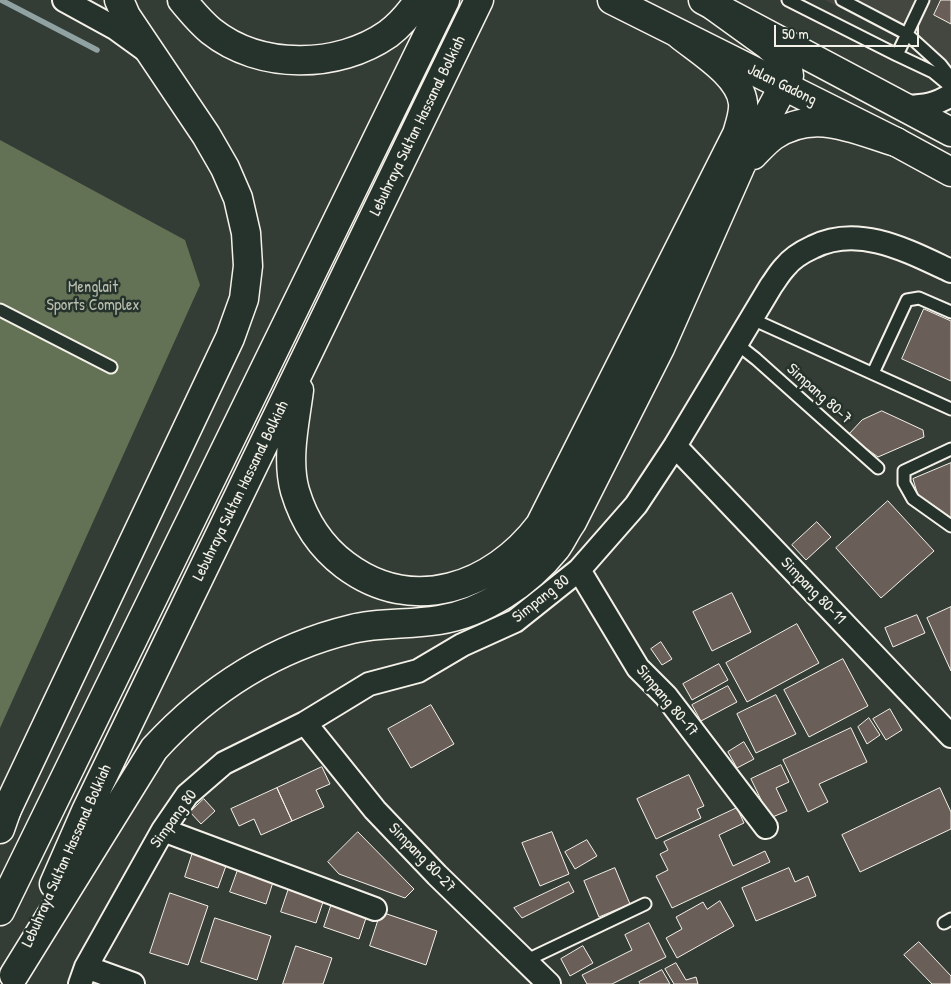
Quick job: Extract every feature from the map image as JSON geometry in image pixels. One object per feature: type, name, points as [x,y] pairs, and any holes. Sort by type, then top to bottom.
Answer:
[{"type":"main road","points":[[2,820],[230,338],[244,299],[248,266],[246,233],[238,198],[225,168],[206,135],[126,16],[119,0]]},
{"type":"main road","points":[[190,9],[212,32],[232,44],[272,58],[314,60],[355,52],[371,44],[389,33],[405,18],[419,0]]},
{"type":"main road","name":"Lebuhraya Sultan Hassanal Bolkiah","points":[[0,911],[445,0]]},
{"type":"main road","name":"Lebuhraya Sultan Hassanal Bolkiah","points":[[12,980],[86,811],[479,0]]},
{"type":"main road","name":"Jalan Gadong","points":[[612,0],[896,142],[951,172]]},
{"type":"main road","points":[[12,980],[154,749],[177,724],[212,694],[267,660],[320,638],[354,629],[441,620],[473,611],[510,591],[533,572],[556,547],[572,522],[660,348],[741,165],[785,87],[789,76],[787,63],[769,46],[709,3]]},
{"type":"main road","points":[[709,3],[951,132]]},
{"type":"main road","points":[[301,368],[291,459],[295,490],[306,518],[320,542],[335,558],[355,573],[374,583],[411,592],[434,591],[456,586],[480,577],[499,566],[515,553],[540,524],[737,134],[743,104],[740,90],[729,76],[680,35]]},
{"type":"main road","points":[[741,165],[772,137],[788,128],[806,122],[830,122],[896,142]]},
{"type":"street","points":[[64,0],[115,28],[152,56]]},
{"type":"street","points":[[906,108],[927,106],[940,102],[951,95]]},
{"type":"street","name":"Simpang 80","points":[[83,976],[163,830],[187,795],[224,763],[305,723],[369,684],[418,671],[462,645],[515,621],[578,570],[636,505],[675,446],[771,286],[785,266],[802,252],[822,242],[841,237],[864,238],[890,244],[951,271]]},
{"type":"street","name":"Simpang 80-11","points":[[675,446],[951,736]]},
{"type":"street","name":"Simpang 80-17","points":[[578,570],[638,668],[666,696],[766,827]]},
{"type":"street","name":"Simpang 80-27","points":[[305,723],[374,810],[549,984]]},
{"type":"street","points":[[163,830],[375,909]]},
{"type":"street","points":[[83,976],[133,984]]},
{"type":"lane","points":[[788,0],[932,72],[951,87]]},
{"type":"lane","points":[[842,0],[907,34],[940,64],[951,78]]},
{"type":"lane","points":[[897,55],[923,0]]},
{"type":"lane","points":[[873,373],[907,300],[918,298],[951,312]]},
{"type":"lane","points":[[0,310],[111,367]]},
{"type":"lane","points":[[752,319],[951,409]]},
{"type":"lane","name":"Simpang 80-7","points":[[737,344],[878,468]]},
{"type":"lane","points":[[951,449],[904,471],[904,483],[913,499],[951,526]]},
{"type":"lane","points":[[525,961],[644,904]]},
{"type":"shaded area","points":[[825,0],[951,0],[951,66]]},
{"type":"green space","name":"Menglait Sports Complex","points":[[0,140],[185,240],[200,285],[0,728]]},
{"type":"building","points":[[941,0],[951,0],[951,24],[934,15]]},
{"type":"building","points":[[924,309],[951,321],[951,381],[902,359]]},
{"type":"building","points":[[882,411],[923,430],[924,437],[878,457],[848,435],[862,420]]},
{"type":"building","points":[[951,463],[951,519],[919,499],[913,479]]},
{"type":"building","points":[[888,501],[934,551],[881,598],[836,548]]},
{"type":"building","points":[[817,522],[831,537],[806,560],[792,545]]},
{"type":"building","points":[[732,593],[751,632],[712,651],[693,612]]},
{"type":"building","points":[[951,607],[951,671],[927,618]]},
{"type":"building","points":[[917,615],[925,633],[893,647],[885,628]]},
{"type":"building","points":[[797,624],[819,663],[747,702],[726,663]]},
{"type":"building","points":[[661,642],[672,659],[662,665],[651,649]]},
{"type":"building","points":[[843,659],[868,706],[809,737],[784,690]]},
{"type":"building","points":[[719,664],[728,680],[692,700],[683,684]]},
{"type":"building","points":[[728,686],[737,702],[701,721],[692,705]]},
{"type":"building","points":[[776,695],[796,734],[756,753],[737,714]]},
{"type":"building","points":[[431,705],[454,744],[411,768],[388,729]]},
{"type":"building","points":[[890,709],[902,730],[886,740],[873,719]]},
{"type":"building","points":[[869,718],[880,735],[867,744],[858,727]]},
{"type":"building","points":[[851,728],[867,762],[819,784],[828,802],[808,812],[783,760]]},
{"type":"building","points":[[744,742],[754,759],[737,768],[728,752]]},
{"type":"building","points":[[781,765],[789,782],[776,788],[787,811],[770,818],[751,779]]},
{"type":"building","points":[[322,767],[330,784],[316,790],[324,807],[292,821],[277,788]]},
{"type":"building","points":[[689,775],[704,806],[697,809],[701,818],[656,839],[637,799]]},
{"type":"building","points":[[277,788],[292,821],[261,835],[254,819],[239,826],[231,809]]},
{"type":"building","points":[[940,788],[951,812],[951,829],[860,872],[842,835]]},
{"type":"building","points":[[204,799],[215,811],[201,824],[190,812]]},
{"type":"building","points":[[737,808],[744,823],[719,835],[733,866],[765,851],[770,862],[672,908],[656,876],[668,870],[660,854],[668,850],[664,842]]},
{"type":"building","points":[[358,832],[414,889],[405,898],[339,874],[328,862]]},
{"type":"building","points":[[552,832],[569,874],[540,886],[522,843]]},
{"type":"building","points":[[587,840],[597,856],[575,869],[565,852]]},
{"type":"building","points":[[193,852],[227,863],[218,888],[185,877]]},
{"type":"building","points":[[239,867],[274,879],[266,904],[230,892]]},
{"type":"building","points":[[615,868],[630,904],[599,917],[584,881]]},
{"type":"building","points":[[789,868],[795,882],[808,876],[816,896],[756,921],[742,888]]},
{"type":"building","points":[[569,882],[574,892],[522,918],[514,908]]},
{"type":"building","points":[[289,888],[324,899],[316,923],[281,912]]},
{"type":"building","points":[[170,893],[208,906],[188,965],[150,953]]},
{"type":"building","points":[[720,901],[734,926],[677,958],[666,938],[682,929],[676,917],[703,902],[707,909]]},
{"type":"building","points":[[332,903],[367,915],[359,939],[324,927]]},
{"type":"building","points":[[381,912],[437,931],[426,965],[370,946]]},
{"type":"building","points":[[215,918],[271,936],[257,980],[201,962]]},
{"type":"building","points":[[649,923],[666,957],[612,984],[587,984],[582,975],[632,950],[625,935]]},
{"type":"building","points":[[919,942],[951,976],[951,984],[932,984],[904,955]]},
{"type":"building","points":[[296,946],[332,958],[323,984],[283,984]]},
{"type":"building","points":[[583,946],[593,963],[570,976],[561,959]]},
{"type":"building","points":[[676,963],[686,980],[696,977],[698,984],[674,984],[665,969]]},
{"type":"building","points":[[662,970],[670,984],[640,984],[639,982]]},
{"type":"waterway","points":[[1,0],[97,50]]}]
